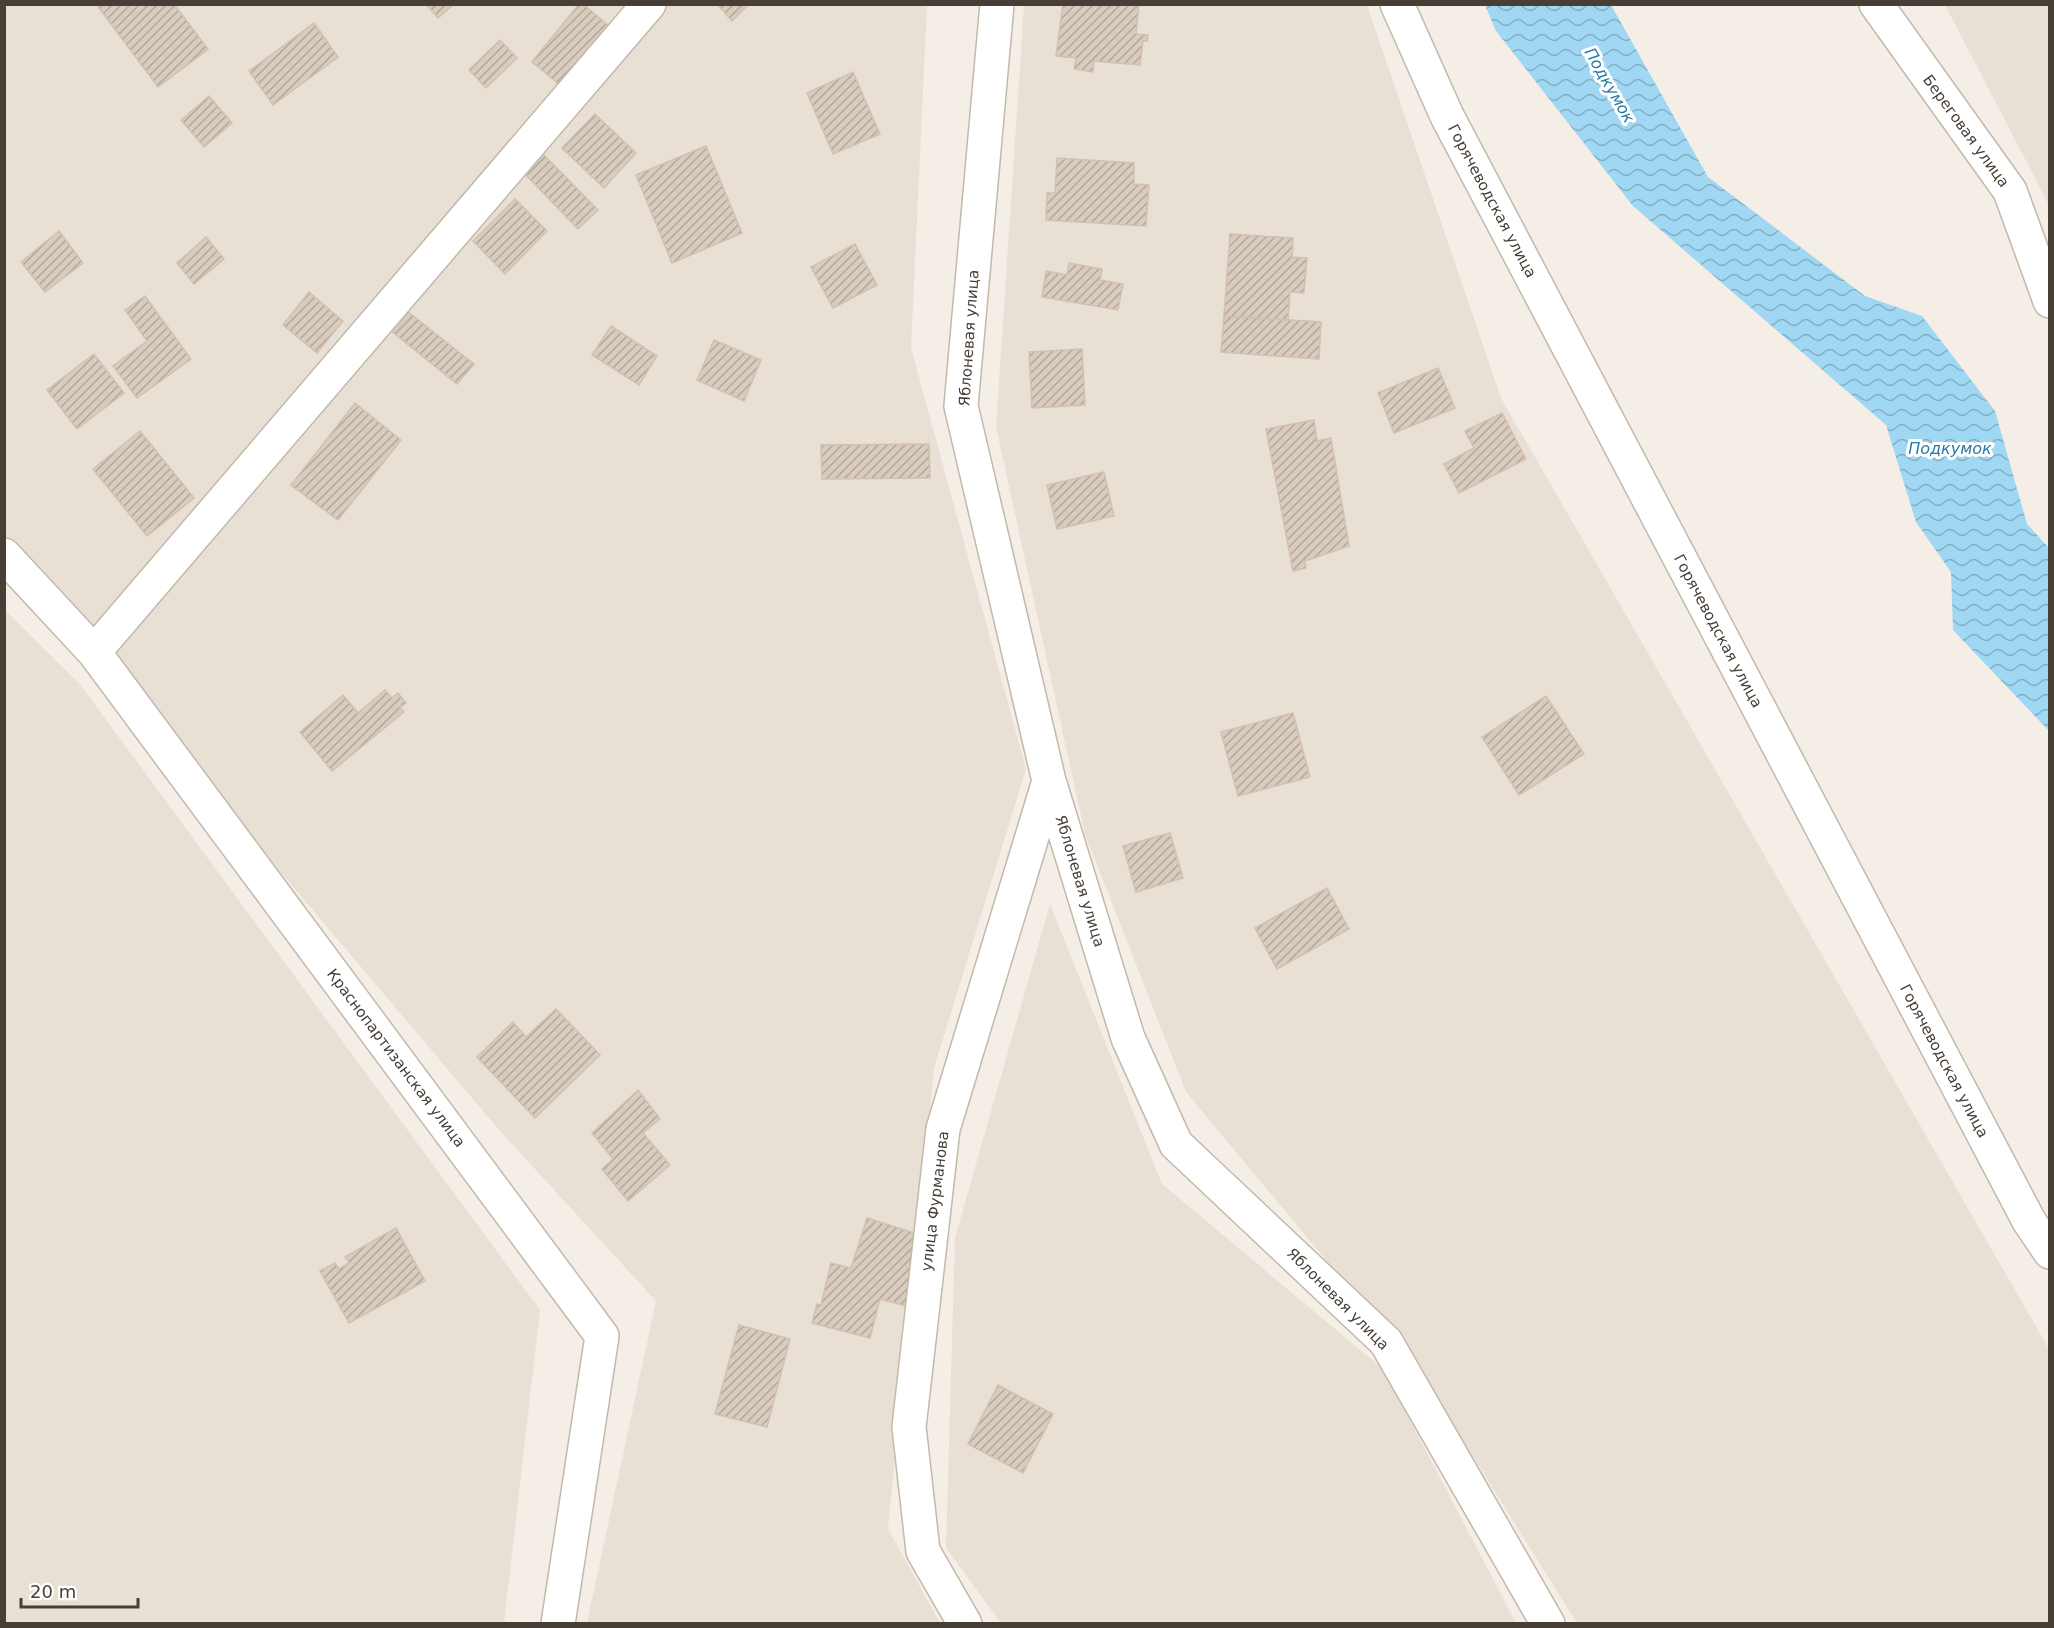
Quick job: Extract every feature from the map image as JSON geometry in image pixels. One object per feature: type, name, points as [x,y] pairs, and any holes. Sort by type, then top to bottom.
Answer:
[{"type":"street","points":[[94,652],[649,4]]},
{"type":"street","name":"Яблоневая улица","points":[[997,4],[961,406],[1049,781],[1128,1038],[1176,1144],[1386,1342],[1548,1623]]},
{"type":"street","name":"Горячеводская улица","points":[[1397,4],[1452,126],[2029,1221],[2049,1252]]},
{"type":"street","name":"Береговая улица","points":[[1875,4],[2010,191],[2049,301]]},
{"type":"street","name":"Краснопартизанская улица","points":[[4,555],[94,652],[602,1336],[558,1623]]},
{"type":"street","name":"улица Фурманова","points":[[965,1623],[923,1551],[909,1427],[943,1129],[1049,781]]},
{"type":"shaded area","points":[[5,5],[927,5],[911,348],[1026,769],[934,1068],[888,1529],[940,1623],[587,1623],[656,1301],[500,1131],[94,652],[5,558]]},
{"type":"shaded area","points":[[1024,5],[1367,5],[1501,398],[2049,1349],[2049,1623],[1577,1623],[1422,1375],[1186,1092],[1085,834],[996,427]]},
{"type":"shaded area","points":[[1945,5],[2049,5],[2049,205]]},
{"type":"shaded area","points":[[4,609],[79,683],[540,1310],[504,1623],[5,1623]]},
{"type":"shaded area","points":[[1050,904],[1162,1184],[1383,1369],[1516,1623],[1001,1623],[946,1548],[955,1238]]},
{"type":"water","name":"Подкумок","points":[[1485,5],[1611,5],[1708,177],[1865,296],[1922,316],[1995,411],[2027,524],[2049,548],[2049,731],[1953,630],[1951,572],[1916,522],[1886,425],[1633,206],[1496,31]]},
{"type":"building","points":[[96,4],[174,4],[208,49],[158,87]]},
{"type":"building","points":[[426,4],[454,4],[438,18]]},
{"type":"building","points":[[579,4],[583,4],[609,26],[560,85],[532,62]]},
{"type":"building","points":[[717,4],[749,4],[732,21]]},
{"type":"building","points":[[1063,4],[1139,4],[1136,34],[1148,35],[1147,41],[1143,41],[1140,65],[1094,61],[1093,72],[1074,69],[1076,58],[1056,56]]},
{"type":"building","points":[[314,23],[338,57],[273,105],[249,71]]},
{"type":"building","points":[[500,40],[517,58],[486,88],[469,70]]},
{"type":"building","points":[[853,72],[880,134],[833,154],[807,93]]},
{"type":"building","points":[[209,96],[232,123],[204,147],[181,120]]},
{"type":"building","points":[[595,114],[636,153],[604,188],[562,148]]},
{"type":"building","points":[[706,146],[742,233],[672,263],[636,175]]},
{"type":"building","points":[[540,151],[598,210],[578,229],[521,170]]},
{"type":"building","points":[[1057,158],[1134,163],[1134,184],[1149,185],[1146,226],[1046,220],[1047,193],[1055,193]]},
{"type":"building","points":[[515,199],[547,231],[505,274],[473,241]]},
{"type":"building","points":[[59,231],[83,263],[45,292],[21,262]]},
{"type":"building","points":[[1230,234],[1293,238],[1292,257],[1307,258],[1304,293],[1290,292],[1288,320],[1224,316]]},
{"type":"building","points":[[206,237],[224,259],[194,284],[177,263]]},
{"type":"building","points":[[855,244],[877,285],[833,308],[811,267]]},
{"type":"building","points":[[1069,263],[1102,269],[1100,280],[1123,284],[1118,310],[1042,297],[1046,271],[1067,275]]},
{"type":"building","points":[[309,292],[343,321],[317,353],[283,325]]},
{"type":"building","points":[[145,296],[191,359],[137,398],[113,366],[147,341],[125,310]]},
{"type":"building","points":[[407,311],[474,364],[457,384],[391,331]]},
{"type":"building","points":[[1224,316],[1321,322],[1319,359],[1221,352]]},
{"type":"building","points":[[611,326],[657,356],[639,385],[592,355]]},
{"type":"building","points":[[714,340],[761,360],[744,401],[697,380]]},
{"type":"building","points":[[1082,349],[1085,405],[1032,408],[1029,352]]},
{"type":"building","points":[[94,354],[124,393],[77,429],[47,390]]},
{"type":"building","points":[[1438,368],[1455,408],[1394,433],[1378,393]]},
{"type":"building","points":[[355,403],[401,440],[338,520],[291,485]]},
{"type":"building","points":[[1502,413],[1526,459],[1459,493],[1444,464],[1474,448],[1465,431]]},
{"type":"building","points":[[1314,420],[1317,441],[1331,438],[1349,546],[1305,561],[1306,568],[1293,571],[1266,429]]},
{"type":"building","points":[[140,431],[194,498],[147,536],[93,469]]},
{"type":"building","points":[[929,444],[930,478],[822,479],[821,445]]},
{"type":"building","points":[[1104,472],[1114,516],[1057,529],[1047,485]]},
{"type":"building","points":[[385,690],[392,698],[398,693],[406,703],[400,707],[404,712],[332,771],[300,732],[343,695],[358,713]]},
{"type":"building","points":[[1546,696],[1584,754],[1519,795],[1482,737]]},
{"type":"building","points":[[1293,713],[1310,777],[1238,796],[1221,732]]},
{"type":"building","points":[[1170,833],[1183,878],[1136,892],[1123,846]]},
{"type":"building","points":[[1327,888],[1349,929],[1277,969],[1255,928]]},
{"type":"building","points":[[556,1009],[600,1055],[535,1118],[477,1057],[513,1022],[526,1037]]},
{"type":"building","points":[[638,1090],[660,1119],[643,1133],[670,1165],[628,1201],[602,1169],[613,1159],[592,1133]]},
{"type":"building","points":[[867,1218],[936,1240],[918,1309],[880,1299],[870,1338],[812,1323],[817,1304],[821,1305],[831,1263],[851,1268]]},
{"type":"building","points":[[396,1228],[425,1281],[349,1323],[320,1271],[335,1263],[339,1269],[349,1263],[345,1257]]},
{"type":"building","points":[[739,1325],[790,1339],[767,1427],[715,1414]]},
{"type":"building","points":[[998,1385],[1053,1414],[1023,1473],[968,1444]]}]
